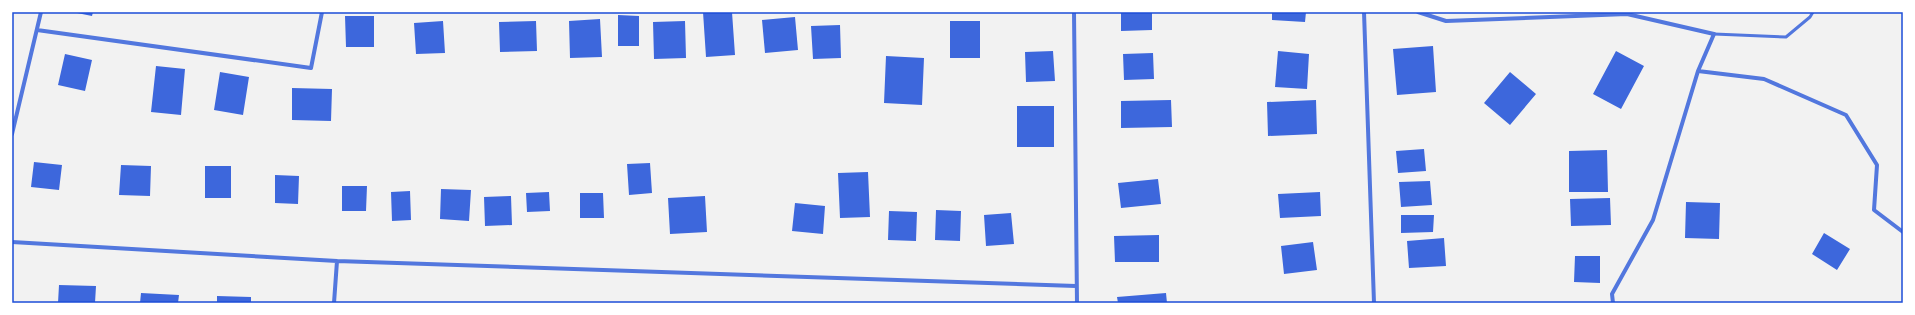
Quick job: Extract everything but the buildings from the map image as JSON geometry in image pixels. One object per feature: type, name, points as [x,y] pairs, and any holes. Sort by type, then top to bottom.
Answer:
[{"type":"street","points":[[12,134],[41,12]]},
{"type":"street","points":[[37,30],[311,68],[322,12]]},
{"type":"street","points":[[1074,12],[1077,303]]},
{"type":"street","points":[[1364,12],[1374,303]]},
{"type":"street","points":[[1418,12],[1446,21],[1627,14],[1714,34],[1698,71],[1653,220],[1612,294],[1613,303]]},
{"type":"street","points":[[1698,71],[1764,79],[1846,115],[1877,165],[1874,210],[1903,232]]},
{"type":"street","points":[[12,242],[336,262],[1076,286]]},
{"type":"street","points":[[334,303],[336,262]]},
{"type":"lane","points":[[1714,34],[1786,37],[1810,17],[1813,12]]}]
